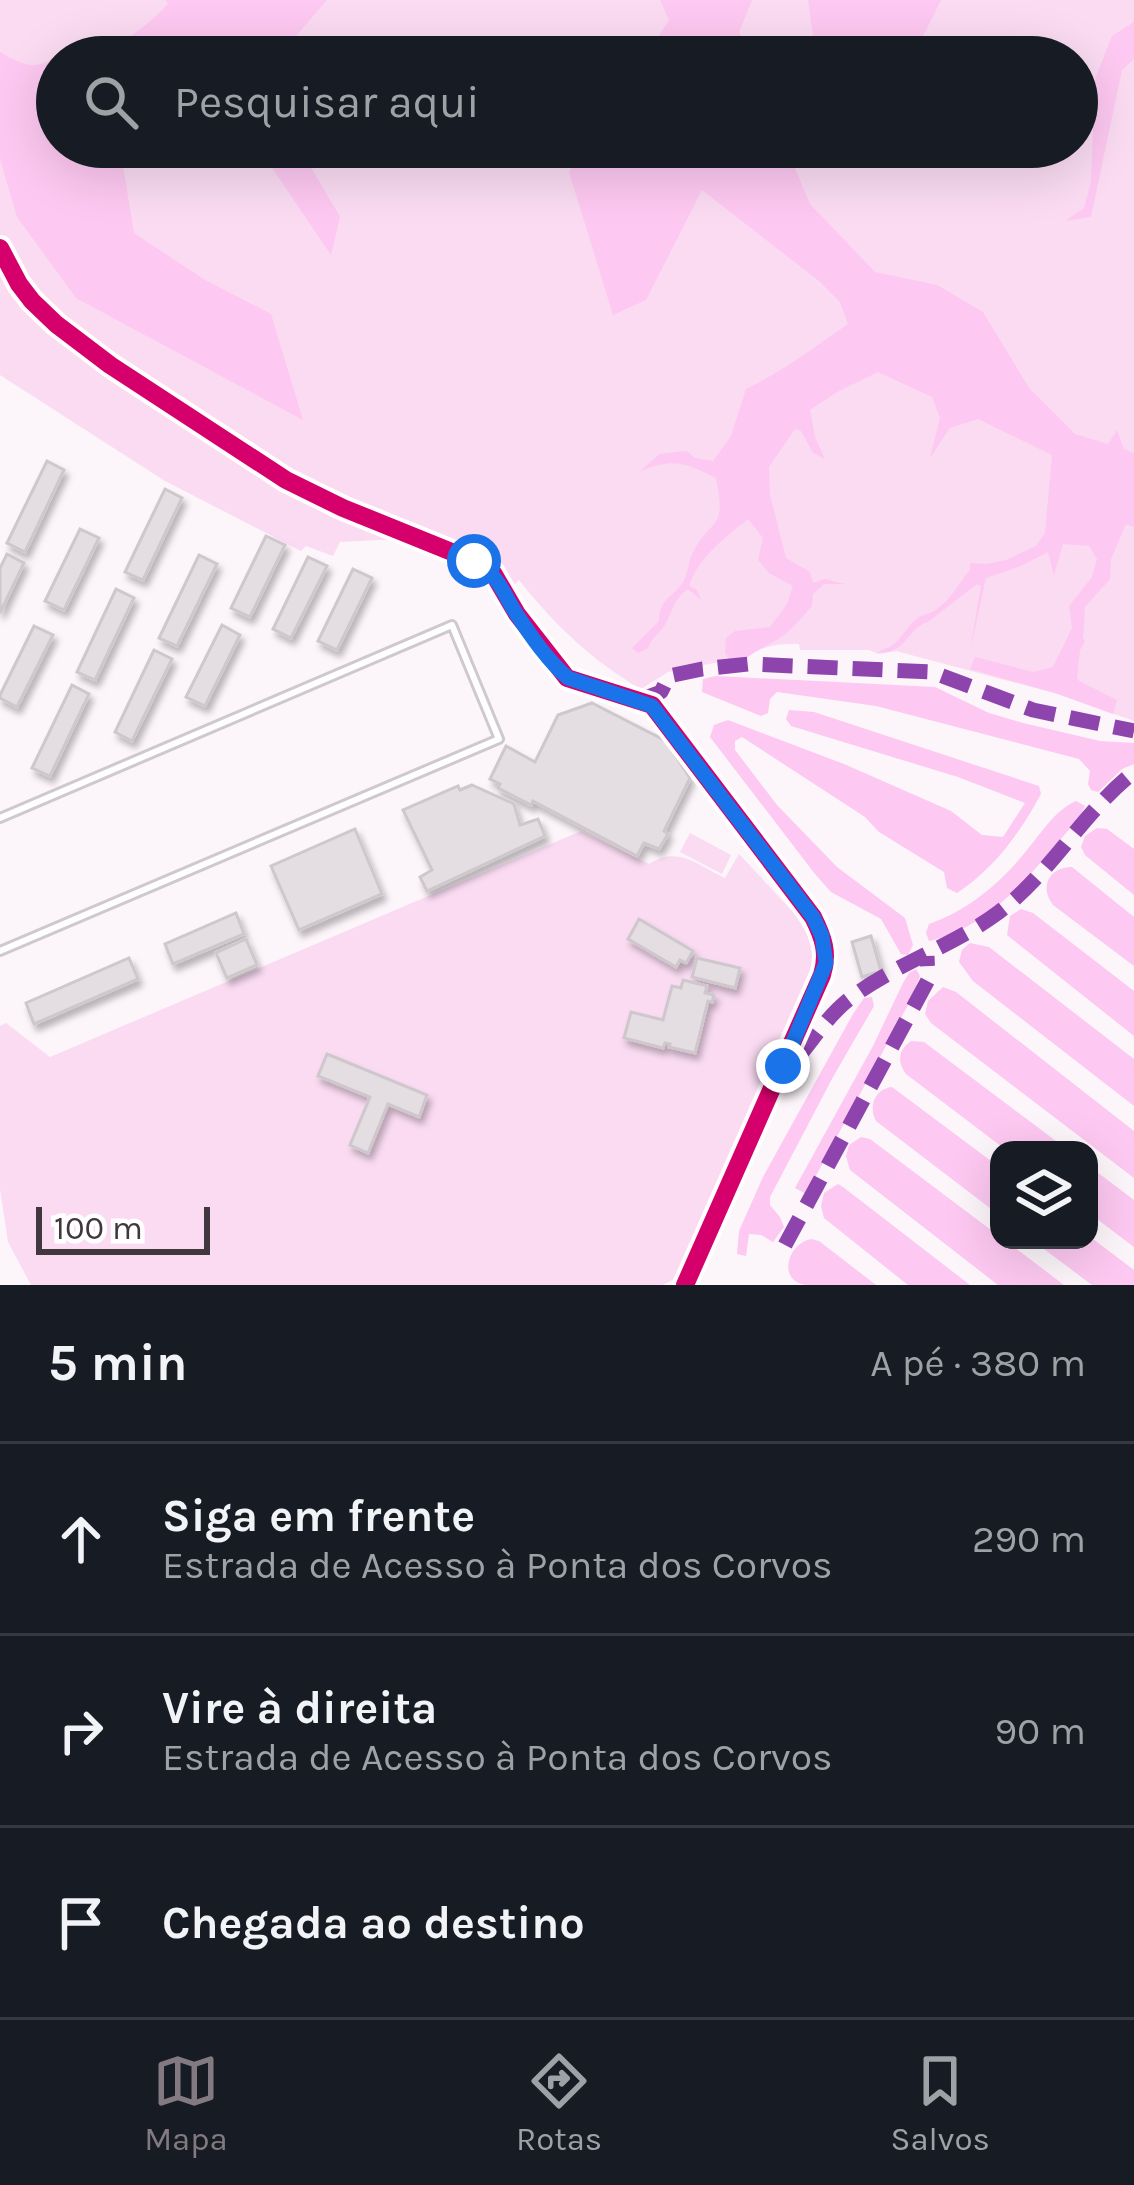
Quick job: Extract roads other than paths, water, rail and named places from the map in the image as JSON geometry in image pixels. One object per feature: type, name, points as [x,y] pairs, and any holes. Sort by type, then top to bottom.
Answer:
[{"type":"street","points":[[0,248],[32,301],[110,365],[286,480],[493,573],[517,614],[568,678],[652,706],[813,917],[825,950],[822,975],[685,1285]]},
{"type":"lane","points":[[0,818],[452,626],[499,739],[0,951]]}]
